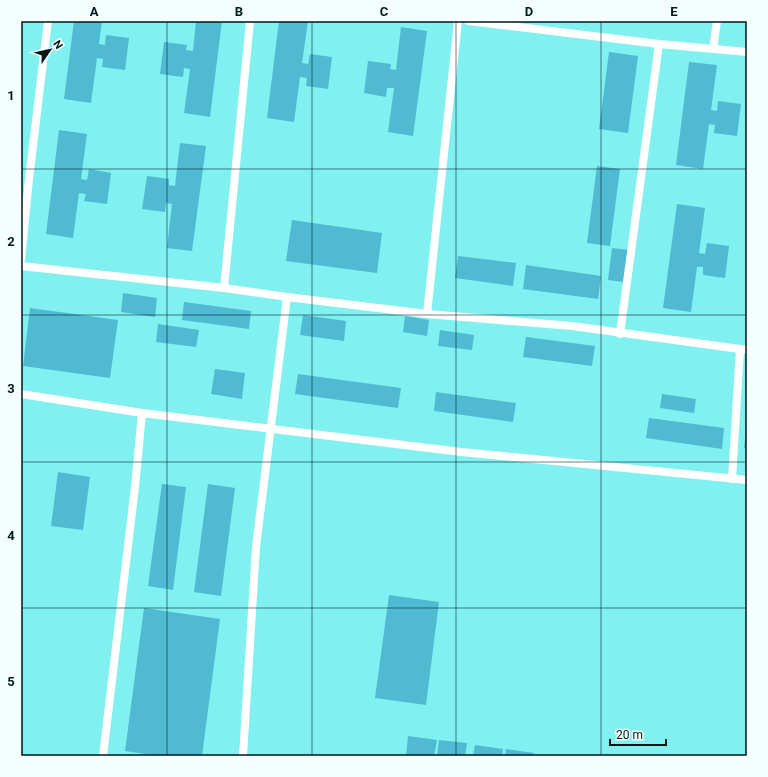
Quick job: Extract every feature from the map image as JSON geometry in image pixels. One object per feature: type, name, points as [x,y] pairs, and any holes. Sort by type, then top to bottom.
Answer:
[{"type":"lane","points":[[21,260],[29,178],[48,21]]},
{"type":"lane","points":[[224,288],[250,21]]},
{"type":"lane","points":[[427,314],[458,21]]},
{"type":"lane","points":[[468,21],[659,44],[747,52]]},
{"type":"lane","points":[[713,49],[717,21]]},
{"type":"lane","points":[[620,334],[659,44]]},
{"type":"lane","points":[[21,266],[224,288],[427,314],[572,326],[620,334],[744,350],[732,479]]},
{"type":"lane","points":[[243,756],[256,547],[287,297]]},
{"type":"lane","points":[[21,394],[142,413],[461,452],[747,480]]},
{"type":"lane","points":[[103,756],[135,486],[142,413]]},
{"type":"building","points":[[74,21],[102,21],[99,44],[105,45],[106,35],[129,38],[125,70],[102,67],[103,59],[97,58],[91,103],[64,99]]},
{"type":"building","points":[[196,21],[222,21],[210,117],[184,113],[190,69],[184,68],[183,77],[160,74],[164,42],[187,45],[186,50],[193,51]]},
{"type":"building","points":[[279,21],[308,21],[302,63],[308,64],[310,54],[332,57],[328,89],[306,86],[307,78],[300,77],[294,122],[267,118]]},
{"type":"building","points":[[401,27],[427,31],[413,136],[388,132],[394,88],[387,88],[386,97],[364,93],[368,61],[391,64],[390,69],[396,70]]},
{"type":"building","points":[[609,52],[638,56],[628,133],[599,129]]},
{"type":"building","points":[[689,62],[717,65],[711,110],[717,111],[718,101],[741,104],[737,136],[714,133],[715,125],[709,124],[703,169],[676,165]]},
{"type":"building","points":[[59,130],[87,134],[81,179],[87,180],[89,169],[111,173],[107,204],[84,201],[86,194],[79,193],[73,238],[46,234]]},
{"type":"building","points":[[180,143],[206,146],[192,251],[167,248],[172,204],[166,203],[165,212],[142,209],[147,176],[169,179],[169,185],[175,186]]},
{"type":"building","points":[[597,166],[620,169],[610,246],[587,243]]},
{"type":"building","points":[[677,204],[705,208],[699,253],[705,254],[707,243],[729,246],[725,278],[703,275],[703,267],[697,267],[691,312],[663,308]]},
{"type":"building","points":[[292,220],[382,233],[377,273],[286,261]]},
{"type":"building","points":[[612,248],[629,250],[624,282],[608,280]]},
{"type":"building","points":[[458,256],[516,263],[513,286],[455,278]]},
{"type":"building","points":[[526,265],[601,276],[598,299],[523,289]]},
{"type":"building","points":[[123,293],[157,298],[155,317],[121,312]]},
{"type":"building","points":[[184,302],[251,311],[249,329],[182,320]]},
{"type":"building","points":[[30,308],[118,320],[110,378],[23,366]]},
{"type":"building","points":[[303,315],[346,321],[344,341],[300,335]]},
{"type":"building","points":[[405,316],[429,320],[427,336],[403,332]]},
{"type":"building","points":[[158,324],[199,330],[196,347],[156,342]]},
{"type":"building","points":[[440,330],[474,335],[472,350],[438,346]]},
{"type":"building","points":[[526,337],[595,346],[592,366],[523,357]]},
{"type":"building","points":[[215,369],[245,373],[242,399],[211,394]]},
{"type":"building","points":[[298,374],[401,388],[398,408],[295,394]]},
{"type":"building","points":[[436,392],[516,403],[513,422],[434,411]]},
{"type":"building","points":[[662,394],[696,399],[694,413],[660,408]]},
{"type":"building","points":[[649,418],[724,428],[722,449],[646,438]]},
{"type":"building","points":[[747,429],[747,449],[744,448]]},
{"type":"building","points":[[58,472],[90,477],[83,530],[51,526]]},
{"type":"building","points":[[162,484],[186,487],[173,590],[148,586]]},
{"type":"building","points":[[208,484],[235,488],[221,596],[194,592]]},
{"type":"building","points":[[389,595],[439,602],[426,705],[375,698]]},
{"type":"building","points":[[144,608],[220,619],[202,756],[158,756],[125,751]]},
{"type":"building","points":[[408,736],[437,740],[434,756],[406,756]]},
{"type":"building","points":[[439,740],[467,743],[465,756],[437,756]]},
{"type":"building","points":[[475,745],[503,749],[502,756],[473,756]]},
{"type":"building","points":[[506,749],[534,753],[533,756],[505,756]]}]
